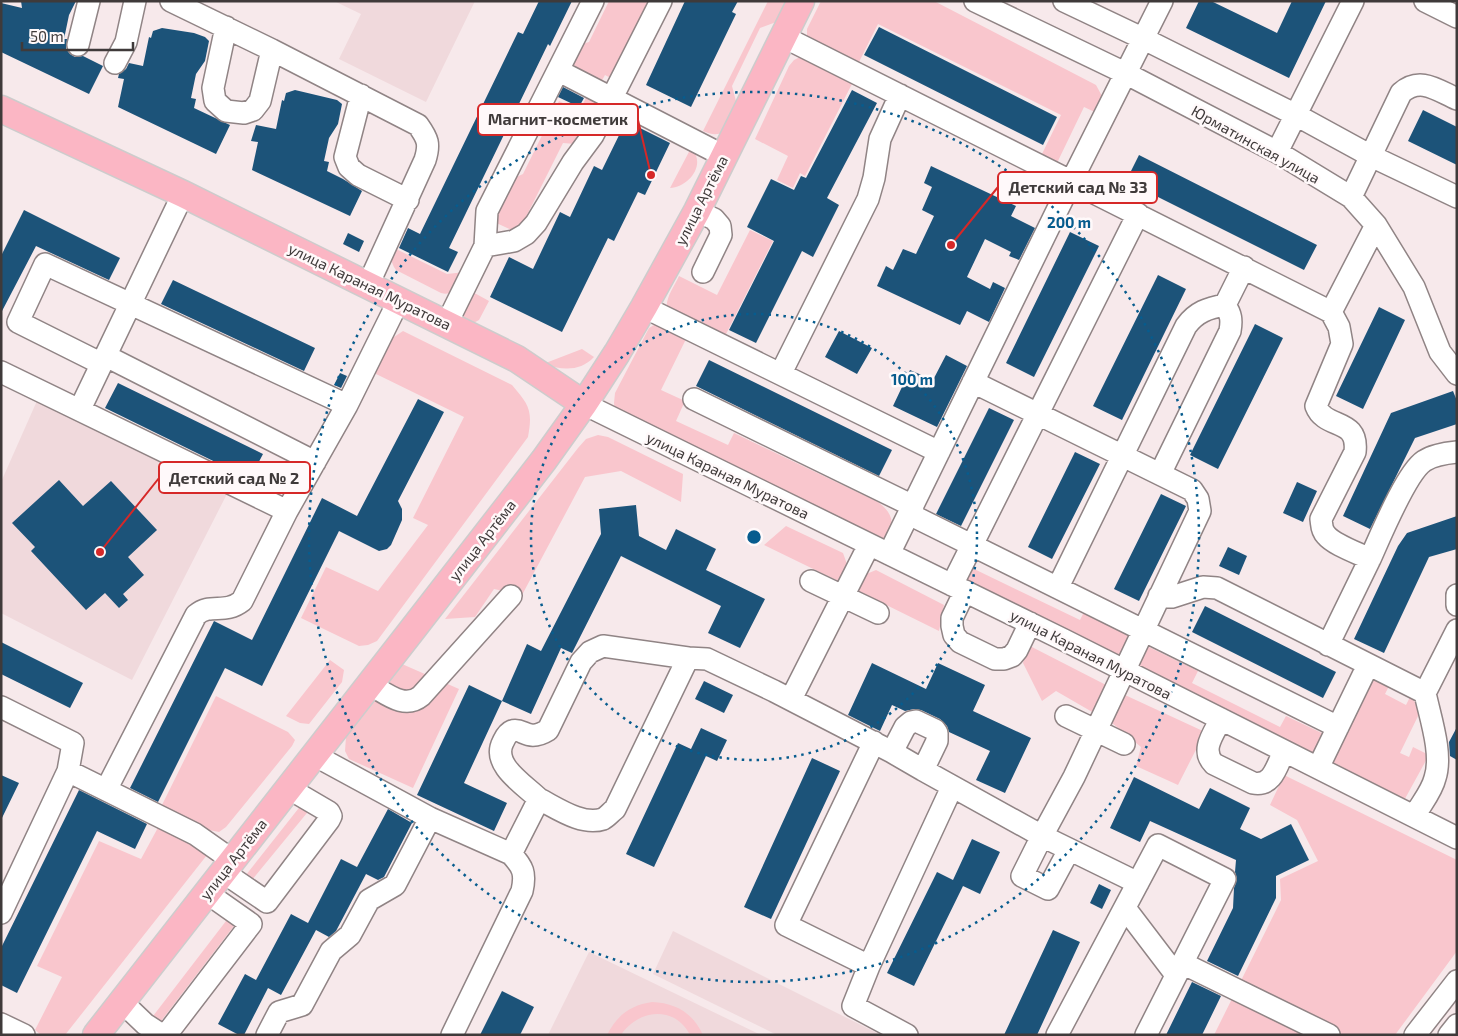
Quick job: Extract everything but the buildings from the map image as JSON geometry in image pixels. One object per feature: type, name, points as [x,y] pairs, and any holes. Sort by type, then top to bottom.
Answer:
[{"type":"main road","name":"улица Артёма","points":[[96,1035],[544,460],[584,404],[644,307],[697,211],[801,1]]},
{"type":"main road","name":"улица Караная Муратова","points":[[1,108],[183,194],[447,323],[517,359],[584,404]]},
{"type":"street","points":[[78,46],[89,1]]},
{"type":"street","points":[[116,63],[126,42],[135,1]]},
{"type":"street","points":[[171,1],[272,50],[418,125],[426,136],[429,148],[425,160],[368,285]]},
{"type":"street","points":[[447,323],[485,246],[487,211],[593,1]]},
{"type":"street","points":[[485,246],[514,241],[526,234],[536,223],[573,162],[593,134],[661,1]]},
{"type":"street","name":"Юрматинская улица","points":[[975,1],[1127,74],[1278,152],[1351,197],[1376,225],[1414,286],[1440,352],[1457,374]]},
{"type":"street","points":[[889,554],[1162,1]]},
{"type":"street","points":[[1278,152],[1353,1]]},
{"type":"street","points":[[1425,1],[1453,11]]},
{"type":"street","points":[[1075,4],[1296,115],[1371,156],[1457,197]]},
{"type":"street","points":[[226,27],[213,88],[215,101],[226,111],[244,113],[253,110],[260,101],[272,50]]},
{"type":"street","points":[[784,37],[1331,312],[1340,327],[1342,344],[1316,406],[1322,416],[1348,428],[1354,434],[1356,442],[1355,452],[1321,520],[1322,528],[1326,536],[1370,558]]},
{"type":"street","points":[[559,71],[724,156]]},
{"type":"street","points":[[1351,197],[1401,92],[1408,86],[1427,85],[1457,99]]},
{"type":"street","points":[[781,374],[868,199],[874,178],[880,139],[900,95]]},
{"type":"street","points":[[361,96],[346,157],[349,167],[358,175],[408,200]]},
{"type":"street","points":[[80,409],[183,194]]},
{"type":"street","points":[[697,211],[714,219],[720,226],[721,235],[703,272]]},
{"type":"street","points":[[1030,623],[1017,650],[1012,656],[1004,660],[995,659],[960,642],[954,635],[952,626],[958,588],[971,544],[1138,214]]},
{"type":"street","points":[[1331,312],[1376,225]]},
{"type":"street","points":[[315,462],[104,360],[18,322],[45,264],[346,405]]},
{"type":"street","points":[[1225,305],[1244,267]]},
{"type":"street","points":[[106,790],[196,614],[209,608],[223,609],[234,607],[242,601],[287,511],[346,405],[399,300]]},
{"type":"street","points":[[1058,587],[1190,319],[1199,312],[1211,307],[1225,305]]},
{"type":"street","points":[[1160,474],[1230,331],[1232,322],[1230,312],[1225,305]]},
{"type":"street","points":[[644,307],[938,452]]},
{"type":"street","points":[[1,372],[287,511]]},
{"type":"street","points":[[973,382],[1192,490],[1198,499],[1200,511],[1074,777],[1022,876],[1048,889],[1069,850]]},
{"type":"street","points":[[694,399],[911,510],[971,544],[1142,631],[1338,727]]},
{"type":"street","name":"улица Караная Муратова","points":[[584,404],[1030,623],[1457,838]]},
{"type":"street","points":[[1328,645],[1410,475],[1423,461],[1443,453],[1457,452]]},
{"type":"street","points":[[791,699],[869,545]]},
{"type":"street","points":[[811,581],[878,612]]},
{"type":"street","points":[[1159,596],[1172,597],[1203,587],[1217,588],[1425,693]]},
{"type":"street","points":[[1457,595],[1457,605]]},
{"type":"street","points":[[370,684],[396,699],[407,702],[415,701],[422,696],[511,596]]},
{"type":"street","points":[[1415,816],[1435,778],[1437,767],[1434,731],[1425,693],[1457,630]]},
{"type":"street","points":[[688,658],[615,809],[604,818],[592,820],[575,817],[540,799],[507,769],[500,756],[500,749],[507,734],[516,730],[530,736],[540,735],[548,730],[580,662],[590,652],[603,646],[707,659],[791,699],[883,747],[1042,836],[1138,883]]},
{"type":"street","points":[[1318,768],[1368,665]]},
{"type":"street","points":[[1,707],[73,743],[68,771],[1,913]]},
{"type":"street","points":[[1066,716],[1124,744]]},
{"type":"street","points":[[1221,719],[1208,746],[1207,753],[1214,764],[1260,785],[1267,783],[1272,777],[1284,751]]},
{"type":"street","points":[[869,966],[786,925],[883,747],[911,722],[916,721],[935,730],[938,737],[924,770]]},
{"type":"street","points":[[314,755],[430,818],[511,854],[520,864],[525,877],[522,891],[452,1035]]},
{"type":"street","points":[[68,771],[195,834],[266,902],[324,828],[331,816],[329,812],[288,788]]},
{"type":"street","points":[[907,1035],[853,1006],[869,966],[952,787]]},
{"type":"street","points":[[511,854],[540,799]]},
{"type":"street","points":[[268,1035],[279,1012],[302,1005],[331,951],[350,935],[369,900],[396,885],[430,818]]},
{"type":"street","points":[[1057,1035],[1126,908],[1158,844],[1225,879],[1146,1035]]},
{"type":"street","points":[[122,1002],[152,1032],[251,924],[207,893]]},
{"type":"street","points":[[1126,908],[1179,969],[1329,1035]]},
{"type":"street","points":[[1415,1035],[1457,981]]},
{"type":"street","points":[[1,1024],[24,1035]]},
{"type":"street","points":[[1449,1035],[1457,1025]]},
{"type":"shaded area","points":[[334,1],[475,1],[426,102],[339,59],[361,14]]},
{"type":"shaded area","points":[[609,1],[648,1],[619,59],[621,70],[616,81],[605,75],[600,84],[568,67],[579,45],[589,42]]},
{"type":"shaded area","points":[[768,1],[788,1],[779,21],[760,28],[732,86],[737,105],[724,132],[713,134],[703,131]]},
{"type":"shaded area","points":[[821,1],[934,1],[1096,85],[1102,96],[1099,114],[1084,107],[1057,163],[1041,156],[1061,115],[878,24],[857,66],[807,39],[807,29]]},
{"type":"shaded area","points":[[802,56],[855,78],[805,176],[800,173],[793,188],[777,180],[788,156],[755,139],[789,66],[794,60]]},
{"type":"shaded area","points":[[588,94],[599,104],[596,116],[589,116],[575,144],[563,143],[518,233],[492,221],[512,179],[523,174],[559,101],[579,111]]},
{"type":"shaded area","points":[[691,148],[697,161],[694,174],[684,184],[670,188]]},
{"type":"shaded area","points":[[750,230],[773,241],[723,340],[667,310],[669,297],[679,276],[717,295]]},
{"type":"shaded area","points":[[394,248],[447,274],[465,272],[453,291],[446,294],[441,293],[396,270],[392,259]]},
{"type":"shaded area","points":[[469,290],[489,301],[479,320],[466,327],[461,314]]},
{"type":"shaded area","points":[[654,325],[660,325],[687,337],[661,390],[685,401],[676,421],[728,445],[734,433],[878,502],[887,511],[892,521],[890,531],[886,536],[881,541],[615,412],[615,393],[649,328]]},
{"type":"shaded area","points":[[403,331],[512,385],[526,403],[530,414],[528,437],[377,641],[359,646],[301,618],[326,567],[378,591],[428,525],[413,518],[464,417],[374,373],[391,339]]},
{"type":"shaded area","points":[[582,349],[594,357],[583,365],[557,368],[543,364]]},
{"type":"shaded area","points":[[40,394],[229,490],[132,680],[1,613],[1,482]]},
{"type":"shaded area","points":[[598,435],[608,437],[683,474],[681,502],[621,471],[585,477],[522,595],[494,589],[475,617],[445,619],[578,448],[586,439]]},
{"type":"shaded area","points":[[786,526],[843,553],[848,567],[840,582],[764,545]]},
{"type":"shaded area","points":[[970,567],[1080,620],[1084,612],[1131,635],[1117,664],[959,588]]},
{"type":"shaded area","points":[[876,570],[944,605],[939,631],[856,590],[864,575]]},
{"type":"shaded area","points":[[1028,645],[1108,686],[1094,713],[1056,691],[1042,701],[1023,663]]},
{"type":"shaded area","points":[[1149,647],[1198,671],[1192,683],[1280,727],[1286,716],[1326,735],[1312,763],[1131,672],[1141,652]]},
{"type":"shaded area","points":[[330,660],[344,670],[342,682],[309,724],[300,723],[286,716]]},
{"type":"shaded area","points":[[402,664],[459,689],[413,788],[349,759],[345,751],[346,737]]},
{"type":"shaded area","points":[[1369,678],[1390,684],[1385,694],[1406,705],[1411,695],[1420,712],[1400,753],[1409,757],[1413,747],[1429,755],[1401,806],[1338,776],[1331,758]]},
{"type":"shaded area","points":[[1125,695],[1205,732],[1178,785],[1136,766],[1141,747],[1112,723]]},
{"type":"shaded area","points":[[216,696],[288,732],[295,740],[226,827],[219,832],[209,830],[161,807]]},
{"type":"shaded area","points":[[1284,775],[1457,860],[1457,951],[1395,1035],[1214,1035],[1281,900],[1280,879],[1318,861],[1297,820],[1270,805]]},
{"type":"shaded area","points":[[302,804],[311,808],[252,880],[246,875]]},
{"type":"shaded area","points":[[161,822],[207,855],[65,1035],[41,1035],[35,1030],[62,977],[37,966],[99,841],[141,859]]},
{"type":"shaded area","points":[[232,919],[237,922],[158,1025],[150,1020],[226,921]]},
{"type":"shaded area","points":[[673,931],[881,1035],[777,1035],[653,974]]},
{"type":"shaded area","points":[[589,952],[761,1035],[548,1035]]},
{"type":"shaded area","points":[[644,1003],[669,1004],[683,1011],[699,1027],[703,1035],[690,1035],[683,1025],[675,1019],[666,1015],[656,1014],[637,1020],[628,1026],[621,1035],[607,1035],[615,1022],[625,1012]]},
{"type":"place","name":"Магнит-косметик","points":[[651,175]]},
{"type":"place","name":"Детский сад № 33","points":[[951,245]]},
{"type":"place","name":"Детский сад № 2","points":[[100,552]]}]
